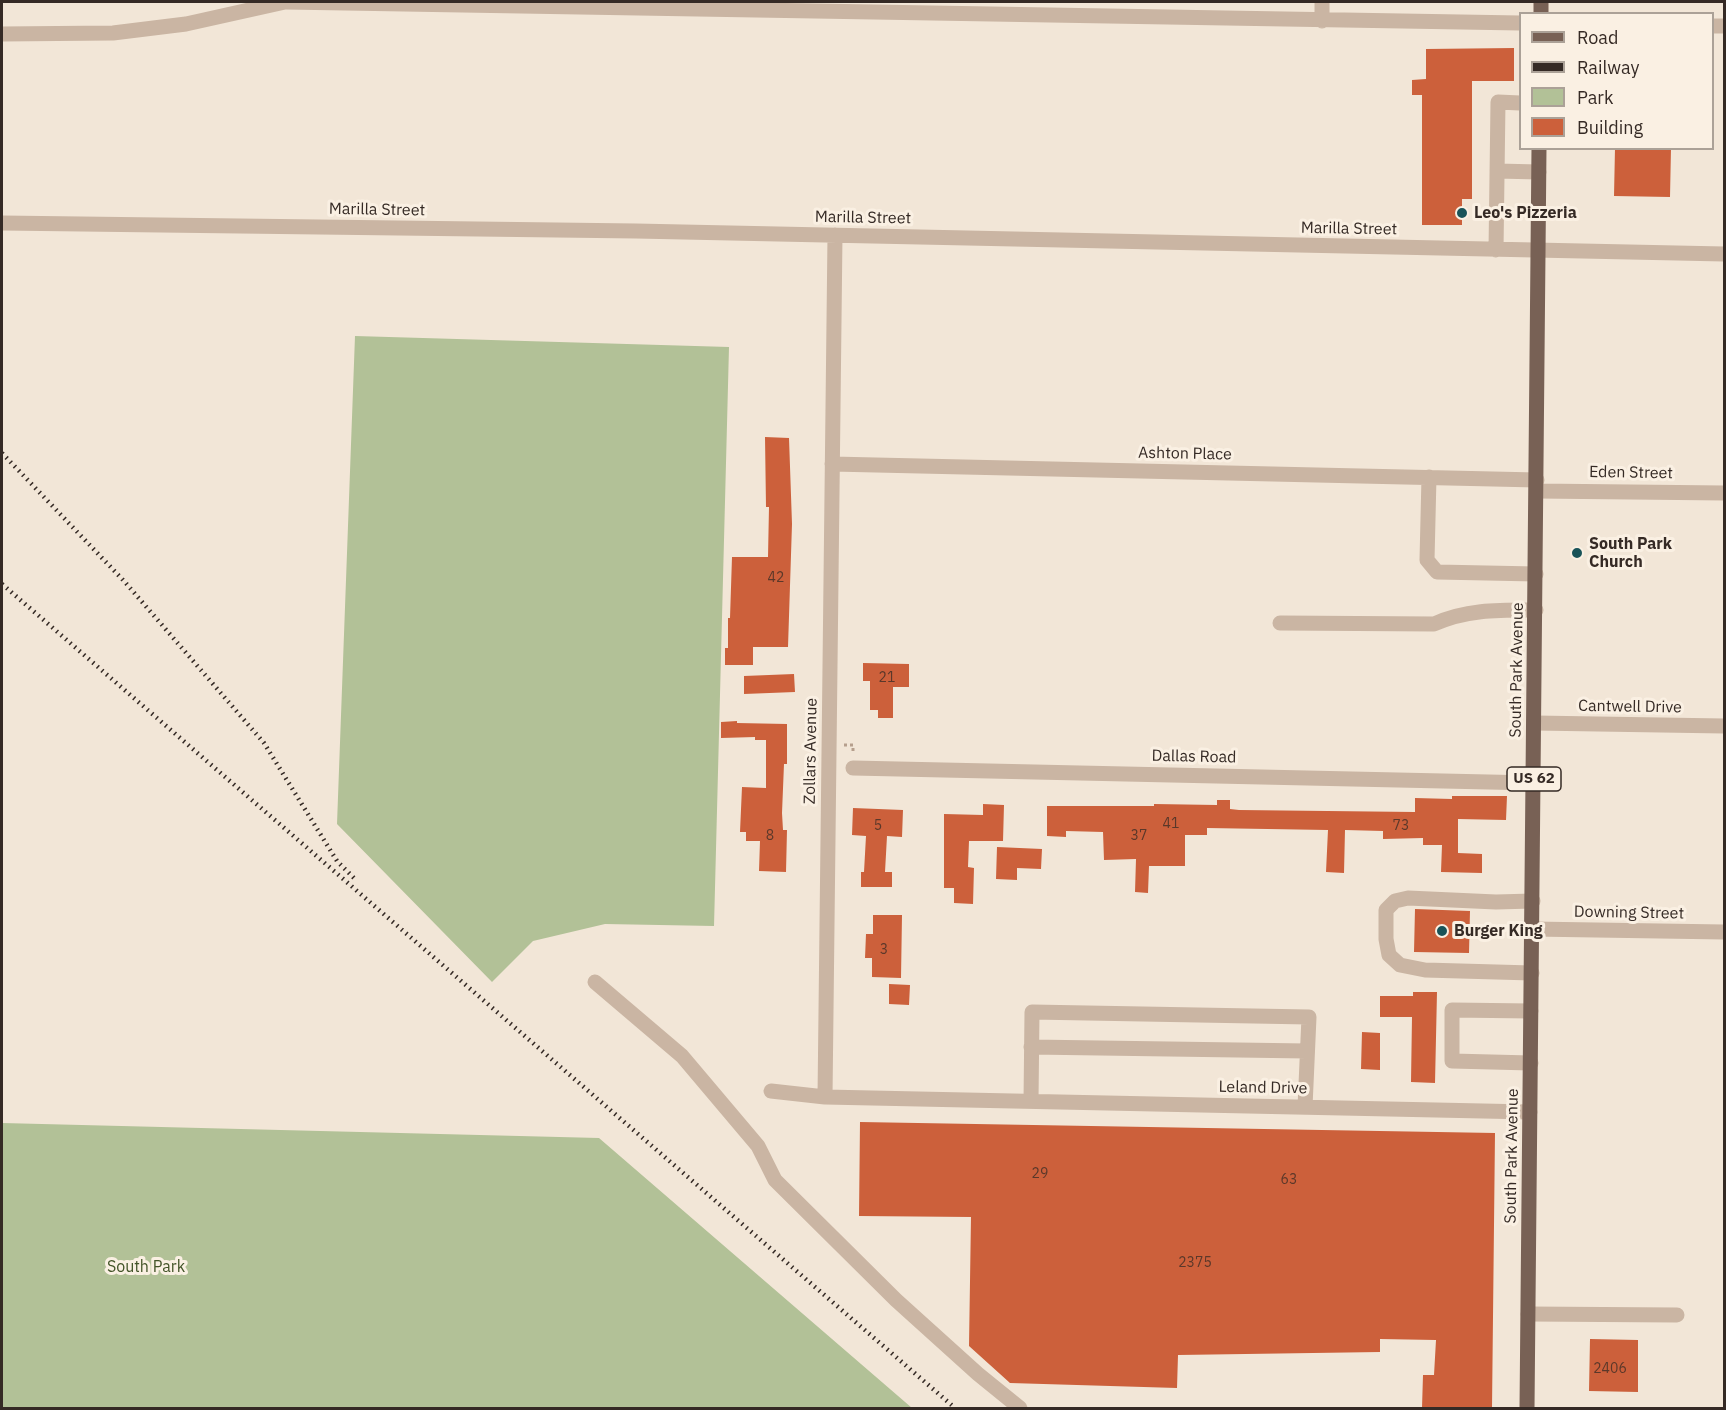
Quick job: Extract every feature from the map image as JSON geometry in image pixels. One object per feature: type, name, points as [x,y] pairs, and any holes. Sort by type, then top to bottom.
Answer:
[{"type":"main road","name":"South Park Avenue","points":[[1527,1408],[1539,150]]},
{"type":"street","points":[[2,34],[113,33],[186,24],[286,2],[1519,23]]},
{"type":"street","points":[[1322,2],[1322,21]]},
{"type":"street","points":[[1496,250],[1498,102],[1519,103]]},
{"type":"street","points":[[1497,171],[1539,172]]},
{"type":"street","name":"Marilla Street","points":[[2,223],[836,236],[1725,255]]},
{"type":"street","name":"Zollars Avenue","points":[[825,1097],[836,236]]},
{"type":"street","name":"Ashton Place","points":[[832,464],[1429,477],[1537,485]]},
{"type":"street","points":[[1429,477],[1427,560],[1437,572],[1536,574]]},
{"type":"street","name":"Eden Street","points":[[1537,485],[1725,493]]},
{"type":"street","points":[[1280,623],[1434,624],[1449,616],[1481,610],[1536,610]]},
{"type":"street","name":"Cantwell Drive","points":[[1534,723],[1725,726]]},
{"type":"street","name":"Dallas Road","points":[[853,768],[1534,783]]},
{"type":"street","points":[[1532,973],[1425,969],[1400,965],[1389,955],[1386,939],[1386,910],[1395,901],[1408,898],[1496,902],[1533,901]]},
{"type":"street","name":"Downing Street","points":[[1532,929],[1725,932]]},
{"type":"street","points":[[595,982],[682,1056],[758,1146],[775,1180],[896,1300],[978,1374],[1020,1408]]},
{"type":"street","points":[[1531,1011],[1452,1010],[1452,1061],[1531,1063]]},
{"type":"street","points":[[1030,1101],[1032,1012],[1309,1017],[1305,1107]]},
{"type":"street","points":[[1031,1047],[1308,1051]]},
{"type":"street","points":[[771,1091],[825,1097]]},
{"type":"street","name":"Leland Drive","points":[[825,1097],[1530,1112]]},
{"type":"street","points":[[1528,1314],[1677,1315]]},
{"type":"path","points":[[829,745],[853,745],[853,768]]},
{"type":"green space","points":[[355,336],[729,347],[714,926],[605,924],[533,941],[492,982],[337,824]]},
{"type":"green space","name":"South Park","points":[[2,1123],[599,1138],[912,1408],[2,1408]]},
{"type":"building","points":[[1514,48],[1514,81],[1472,81],[1472,199],[1462,199],[1462,225],[1422,225],[1422,95],[1412,95],[1412,80],[1426,79],[1426,49]]},
{"type":"building","points":[[1615,150],[1671,150],[1670,197],[1614,196]]},
{"type":"building","points":[[765,437],[789,438],[792,524],[788,647],[753,647],[753,665],[725,665],[725,648],[728,648],[728,618],[730,618],[732,557],[768,557],[769,507],[766,507]]},
{"type":"building","points":[[863,663],[909,664],[909,687],[893,687],[893,718],[878,718],[878,710],[870,710],[870,681],[863,681]]},
{"type":"building","points":[[794,674],[795,692],[744,694],[744,676]]},
{"type":"building","points":[[737,721],[737,723],[787,724],[787,764],[784,764],[782,813],[783,830],[787,830],[786,872],[759,871],[760,841],[746,841],[746,832],[740,832],[742,787],[766,788],[766,740],[755,740],[755,737],[721,738],[721,722]]},
{"type":"building","points":[[1452,796],[1507,796],[1506,820],[1458,819],[1458,853],[1482,854],[1482,873],[1441,872],[1442,845],[1423,845],[1423,838],[1383,839],[1383,831],[1345,830],[1344,873],[1326,872],[1328,830],[1207,828],[1207,835],[1185,835],[1185,866],[1149,866],[1148,893],[1135,892],[1136,859],[1104,860],[1103,832],[1066,831],[1066,837],[1047,836],[1047,806],[1217,805],[1217,800],[1230,800],[1230,809],[1239,810],[1415,812],[1415,798],[1452,799]]},
{"type":"building","points":[[983,804],[1004,805],[1003,841],[969,841],[968,867],[974,868],[973,904],[954,903],[954,888],[944,888],[944,814],[983,815]]},
{"type":"building","points":[[853,808],[903,810],[902,837],[887,836],[885,872],[892,872],[892,887],[861,887],[866,836],[852,835]]},
{"type":"building","points":[[997,847],[1042,849],[1041,869],[1017,868],[1017,880],[996,879]]},
{"type":"building","name":"Burger King","points":[[1415,909],[1470,911],[1469,953],[1414,952]]},
{"type":"building","points":[[873,915],[902,915],[901,978],[872,977],[872,958],[865,958],[866,934],[873,934]]},
{"type":"building","points":[[889,984],[910,985],[909,1005],[889,1004]]},
{"type":"building","points":[[1413,992],[1437,992],[1435,1083],[1411,1082],[1412,1017],[1380,1017],[1380,996],[1413,996]]},
{"type":"building","points":[[1362,1032],[1380,1033],[1380,1070],[1361,1069]]},
{"type":"building","points":[[860,1122],[1495,1133],[1492,1408],[1422,1408],[1423,1375],[1434,1375],[1436,1340],[1380,1339],[1380,1352],[1178,1355],[1177,1388],[1010,1383],[969,1346],[971,1217],[859,1216]]},
{"type":"building","points":[[1590,1339],[1638,1340],[1638,1392],[1589,1391]]},
{"type":"railway","points":[[2,453],[124,581],[264,743],[337,861],[354,878]]},
{"type":"railway","points":[[2,584],[955,1408]]},
{"type":"place","name":"Leo's Pizzeria","points":[[1462,213]]},
{"type":"place","name":"South Park Church","points":[[1577,553]]},
{"type":"place","name":"Burger King","points":[[1442,931]]}]
